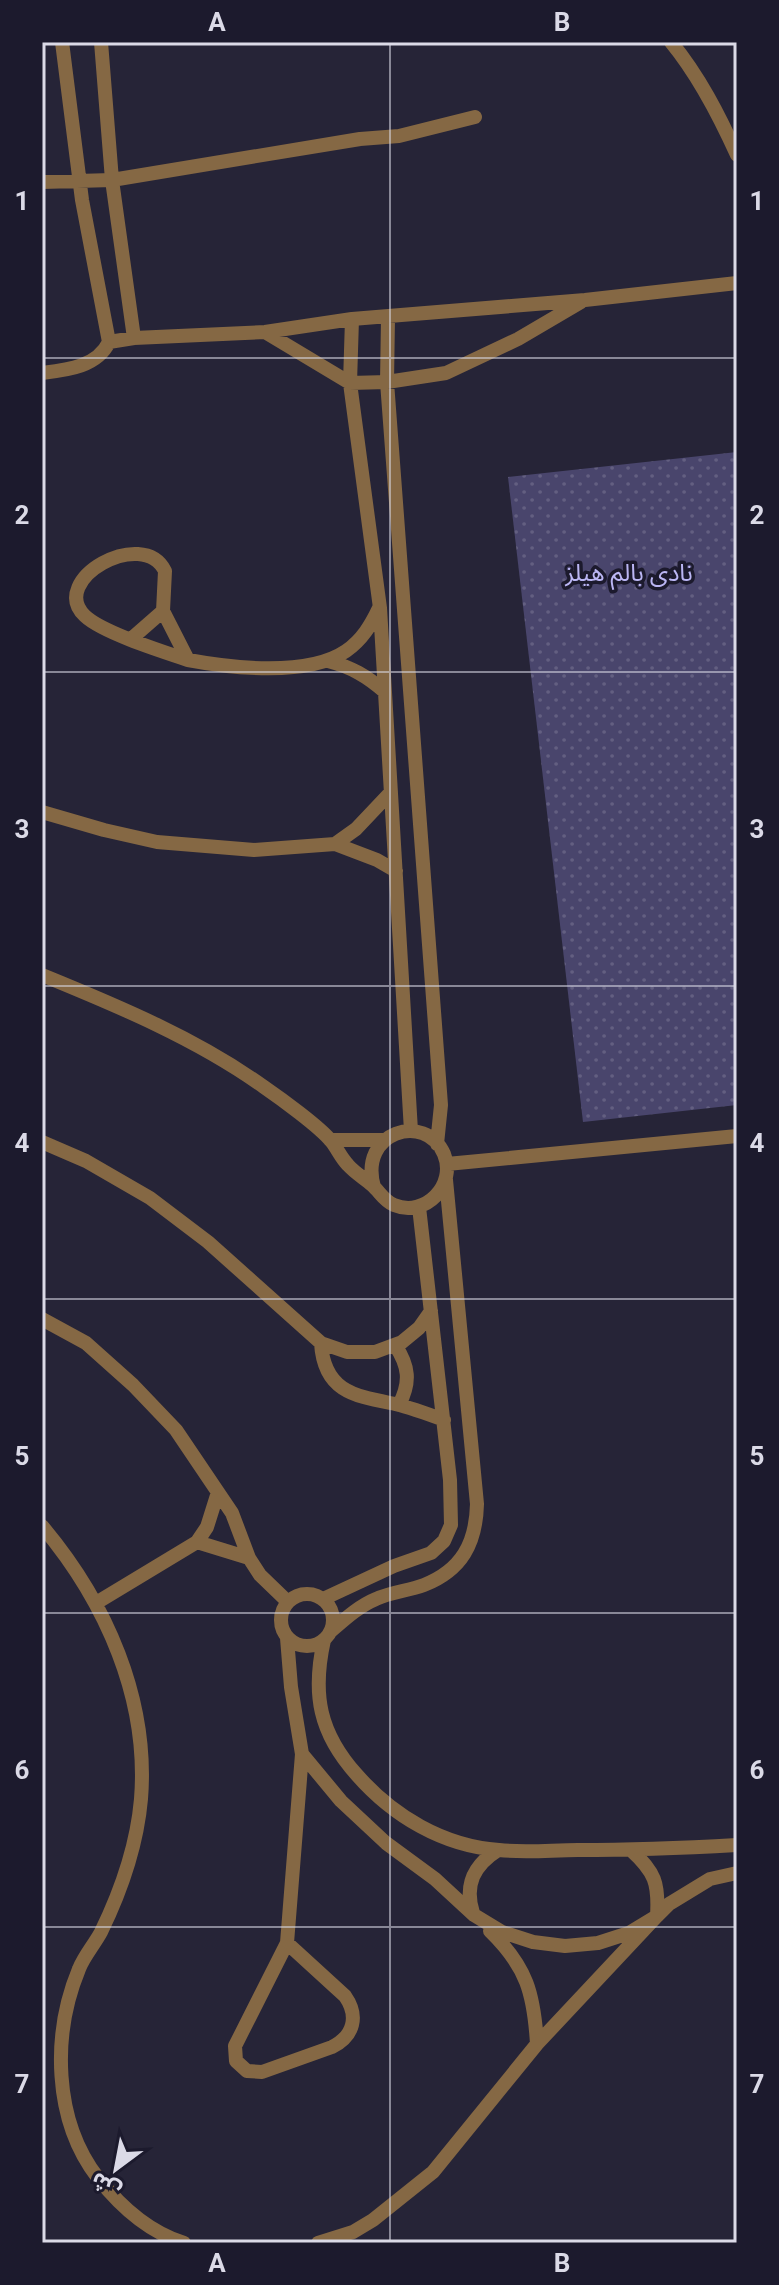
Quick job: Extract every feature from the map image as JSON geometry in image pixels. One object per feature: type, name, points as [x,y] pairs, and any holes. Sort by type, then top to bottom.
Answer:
[{"type":"street","points":[[42,373],[88,363],[104,353],[109,342],[80,180],[62,42]]},
{"type":"street","points":[[101,42],[112,180],[134,338]]},
{"type":"street","points":[[671,42],[685,59],[721,119],[737,155]]},
{"type":"street","points":[[42,182],[112,180],[360,139],[399,136],[475,117]]},
{"type":"street","points":[[109,342],[265,332],[352,319],[585,300],[737,283]]},
{"type":"street","points":[[265,332],[350,383],[387,382],[446,373],[518,339],[585,300]]},
{"type":"street","points":[[388,318],[387,382],[441,1105],[437,1144],[446,1171],[477,1504],[476,1526],[469,1548],[455,1566],[439,1578],[375,1599],[352,1613],[328,1636],[306,1647],[287,1638],[282,1631],[281,1615],[288,1602],[301,1594],[323,1599],[333,1614],[328,1636],[318,1668],[318,1697],[323,1723],[345,1762],[375,1796],[412,1823],[453,1841],[498,1850],[631,1850],[737,1845]]},
{"type":"street","points":[[352,319],[350,383],[380,608],[411,1131]]},
{"type":"street","points":[[188,660],[163,611],[165,571],[154,557],[132,554],[105,562],[77,588],[76,599],[86,617],[131,639],[188,660],[234,668],[283,668],[328,661],[359,640],[380,608]]},
{"type":"street","points":[[131,639],[163,611]]},
{"type":"street","points":[[328,661],[369,677],[385,692]]},
{"type":"street","points":[[335,844],[356,829],[391,792]]},
{"type":"street","points":[[42,812],[157,842],[254,850],[335,844],[357,850],[396,871]]},
{"type":"street","points":[[42,975],[124,1009],[264,1087],[330,1140],[349,1166],[393,1205],[419,1207],[431,1201],[441,1191],[446,1171]]},
{"type":"street","points":[[374,1187],[371,1161],[384,1140],[397,1133],[411,1131],[425,1135],[437,1144]]},
{"type":"street","points":[[446,1171],[737,1136]]},
{"type":"street","points":[[330,1140],[384,1140]]},
{"type":"street","points":[[42,1142],[86,1161],[150,1198],[208,1242],[321,1343],[347,1352],[375,1352],[395,1345],[419,1328],[431,1311]]},
{"type":"street","points":[[323,1599],[394,1566],[431,1553],[444,1541],[451,1525],[453,1508],[419,1207]]},
{"type":"street","points":[[42,1319],[86,1343],[133,1385],[176,1430],[237,1524],[249,1558],[260,1575],[288,1602]]},
{"type":"street","points":[[321,1343],[322,1359],[338,1385],[365,1399],[399,1405],[444,1420]]},
{"type":"street","points":[[395,1345],[404,1358],[408,1374],[406,1390],[399,1405]]},
{"type":"street","points":[[96,1603],[197,1542],[210,1518],[218,1492]]},
{"type":"street","points":[[42,1526],[69,1560],[96,1603],[131,1691],[141,1751],[141,1800],[135,1836],[114,1904],[80,1966],[64,2021],[62,2078],[66,2107],[91,2168],[114,2198],[142,2222],[184,2243]]},
{"type":"street","points":[[197,1542],[249,1558]]},
{"type":"street","points":[[287,1638],[302,1754],[287,1943],[235,2046],[236,2061],[247,2071],[262,2072],[332,2047],[349,2035],[353,2025],[351,2005],[345,1996],[287,1943]]},
{"type":"street","points":[[302,1754],[341,1801],[386,1843],[435,1879],[500,1941],[523,1971],[535,2007],[537,2044]]},
{"type":"street","points":[[498,1850],[475,1871],[469,1900],[474,1915],[502,1932],[533,1942],[565,1946],[598,1943],[629,1933],[657,1916]]},
{"type":"street","points":[[631,1850],[649,1867],[659,1891],[657,1916]]},
{"type":"street","points":[[318,2243],[353,2232],[373,2220],[433,2172],[537,2044],[669,1904],[710,1879],[737,1873]]},
{"type":"green space","name":"نادى بالم هيلز","points":[[737,452],[737,1105],[583,1122],[508,477]]}]
